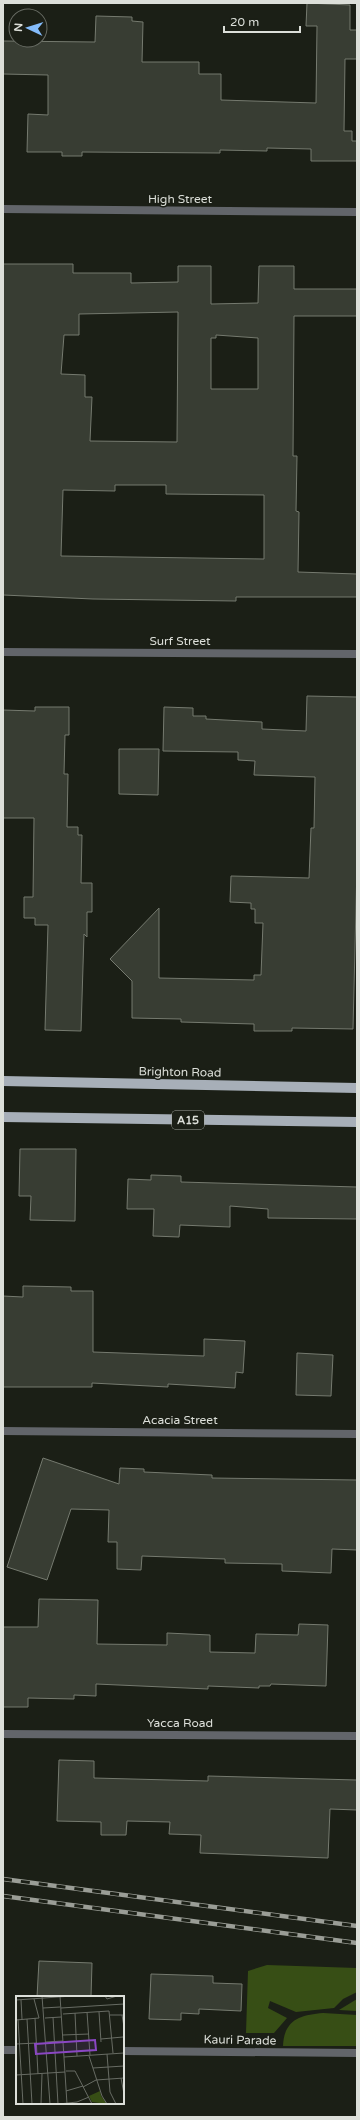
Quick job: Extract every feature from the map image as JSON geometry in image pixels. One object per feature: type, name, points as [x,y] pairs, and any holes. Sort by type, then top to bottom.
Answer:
[{"type":"main road","name":"Brighton Road","points":[[3,1081],[357,1088]]},
{"type":"main road","name":"A15","points":[[3,1117],[357,1122]]},
{"type":"street","name":"High Street","points":[[3,209],[357,212]]},
{"type":"street","name":"Surf Street","points":[[3,652],[357,654]]},
{"type":"street","name":"Acacia Street","points":[[3,1431],[357,1434]]},
{"type":"street","name":"Yacca Road","points":[[3,1734],[357,1736]]},
{"type":"street","points":[[3,2050],[16,2050]]},
{"type":"street","name":"Kauri Parade","points":[[124,2051],[357,2053]]},
{"type":"green space","points":[[267,1965],[357,1968],[357,1992],[343,1999],[334,2008],[296,2012],[270,2001],[268,2008],[287,2018],[274,2033],[246,2033],[248,1971]]},
{"type":"green space","points":[[357,1999],[357,2011],[339,2010]]},
{"type":"green space","points":[[323,2013],[357,2015],[357,2046],[283,2046],[284,2037],[290,2024],[301,2017]]},
{"type":"building","points":[[307,3],[350,5],[350,30],[357,30],[357,59],[345,59],[344,131],[352,131],[352,141],[357,141],[357,161],[311,161],[311,149],[267,148],[267,151],[220,150],[220,153],[82,152],[82,156],[62,156],[62,152],[27,152],[28,114],[48,115],[48,75],[3,74],[3,41],[8,41],[8,48],[48,48],[48,41],[95,42],[96,16],[132,17],[132,21],[143,22],[142,62],[199,62],[199,74],[221,74],[221,100],[316,103],[317,26],[306,26]]},
{"type":"building","points":[[3,264],[73,264],[73,273],[131,273],[131,283],[178,282],[178,266],[211,266],[211,304],[258,303],[259,266],[294,266],[294,289],[357,289],[357,316],[294,316],[293,456],[297,456],[296,511],[299,512],[298,572],[357,574],[357,597],[236,597],[236,601],[93,599],[3,595]],"holes":[[[178,312],[177,442],[90,441],[92,397],[85,397],[85,375],[61,374],[64,335],[79,335],[79,314]],[[216,335],[258,338],[258,389],[211,389],[211,338],[216,338]],[[115,485],[166,485],[166,494],[264,495],[264,559],[61,556],[63,490],[115,491]]]},
{"type":"building","points":[[307,696],[357,697],[357,866],[353,1029],[292,1028],[292,1031],[254,1031],[254,1024],[181,1022],[181,1019],[132,1018],[132,981],[110,959],[159,908],[159,978],[254,980],[254,975],[261,975],[263,923],[255,923],[255,909],[251,909],[251,903],[230,902],[231,876],[309,878],[311,828],[314,828],[315,777],[254,775],[255,761],[238,760],[238,752],[163,751],[164,707],[193,708],[193,716],[206,716],[206,719],[262,722],[262,729],[306,731]]},
{"type":"building","points":[[35,707],[69,707],[69,735],[65,735],[64,774],[68,774],[67,827],[78,827],[78,835],[82,835],[81,883],[92,883],[92,912],[87,912],[87,937],[84,934],[81,1031],[45,1030],[48,925],[35,925],[35,918],[24,918],[24,897],[33,897],[34,818],[3,818],[3,710],[35,711]]},
{"type":"building","points":[[119,749],[159,749],[158,795],[119,794]]},
{"type":"building","points":[[20,1149],[76,1149],[75,1221],[30,1220],[31,1196],[19,1196]]},
{"type":"building","points":[[151,1175],[181,1176],[181,1182],[357,1187],[357,1219],[268,1218],[268,1209],[230,1206],[230,1227],[180,1225],[179,1237],[153,1236],[154,1209],[127,1209],[128,1179],[151,1180]]},
{"type":"building","points":[[23,1286],[71,1287],[71,1291],[93,1291],[93,1352],[204,1356],[204,1339],[245,1341],[243,1373],[236,1372],[235,1388],[168,1384],[168,1387],[92,1383],[92,1387],[3,1387],[3,1296],[23,1297]]},
{"type":"building","points":[[297,1353],[333,1355],[331,1396],[296,1395]]},
{"type":"building","points":[[43,1458],[119,1484],[120,1468],[144,1469],[144,1472],[212,1475],[212,1478],[357,1480],[357,1550],[332,1549],[331,1573],[282,1571],[282,1564],[225,1563],[225,1559],[142,1556],[141,1570],[117,1569],[117,1542],[108,1542],[109,1510],[71,1509],[47,1580],[7,1567]]},
{"type":"building","points":[[39,1599],[98,1600],[97,1644],[167,1645],[167,1633],[210,1635],[210,1652],[255,1653],[256,1634],[298,1635],[299,1624],[328,1625],[326,1686],[271,1684],[270,1686],[259,1686],[259,1688],[208,1686],[208,1689],[96,1684],[96,1696],[74,1695],[74,1699],[28,1698],[28,1707],[3,1707],[3,1627],[38,1627]]},
{"type":"building","points":[[59,1760],[94,1761],[94,1778],[208,1781],[208,1776],[357,1780],[357,1810],[330,1809],[328,1858],[200,1853],[201,1835],[169,1834],[170,1822],[127,1821],[126,1835],[101,1835],[101,1822],[57,1821]]},
{"type":"building","points":[[39,1961],[92,1963],[91,1996],[37,1996]]},
{"type":"building","points":[[151,1974],[213,1976],[213,1983],[242,1984],[241,2011],[199,2009],[199,2014],[181,2013],[181,2020],[149,2019]]},
{"type":"railway","points":[[3,1879],[357,1926]]},
{"type":"railway","points":[[3,1896],[357,1943]]}]
